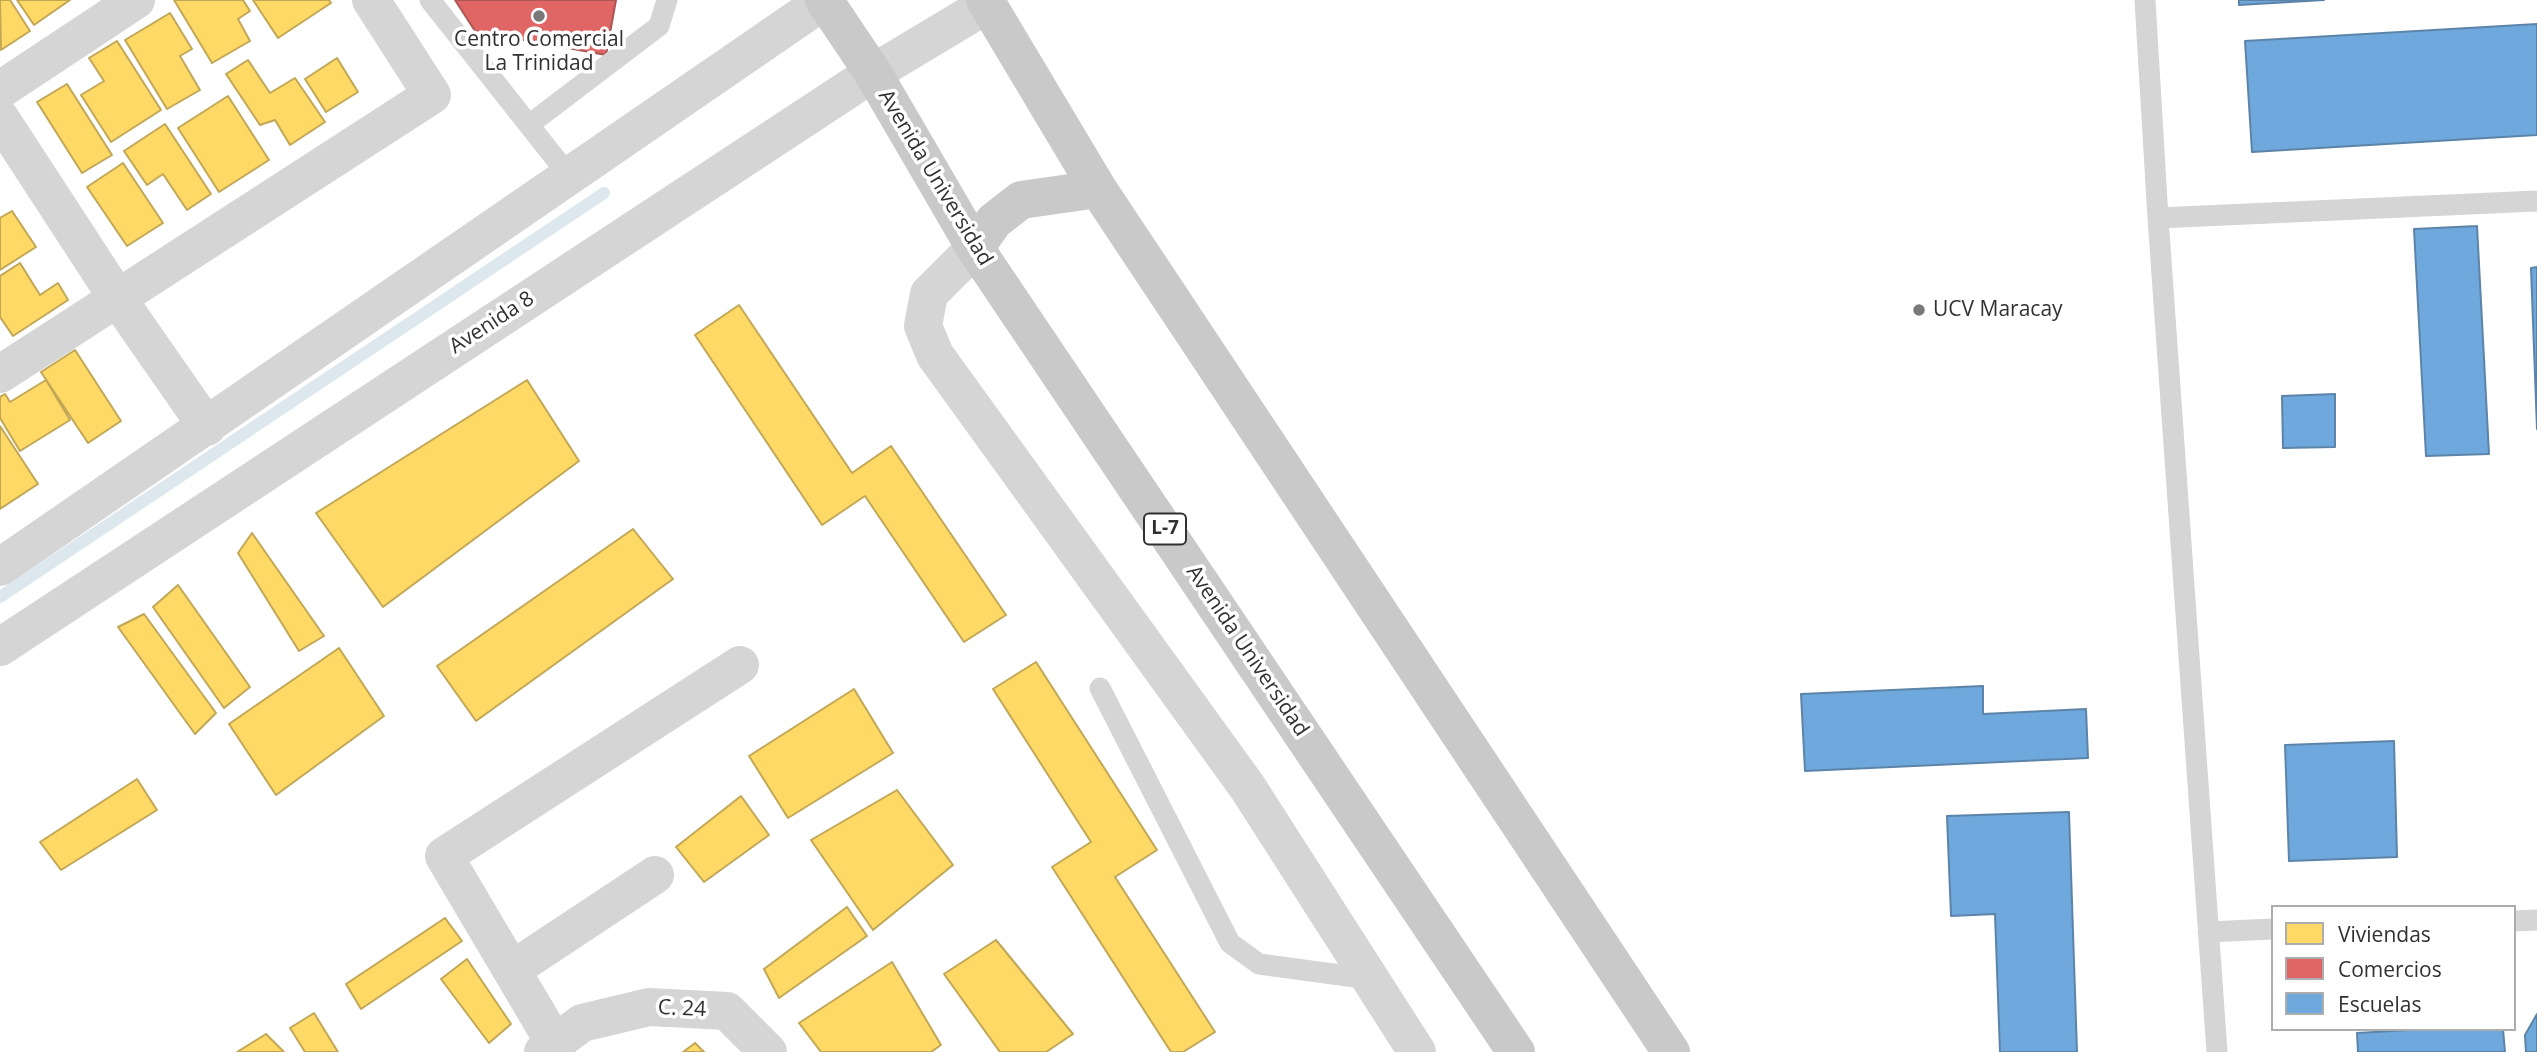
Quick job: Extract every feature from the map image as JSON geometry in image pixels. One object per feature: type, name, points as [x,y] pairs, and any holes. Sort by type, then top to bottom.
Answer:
[{"type":"main road","name":"Avenida Universidad","points":[[825,0],[873,73],[975,248],[1516,1052]]},
{"type":"main road","points":[[987,2],[1098,189],[1671,1052]]},
{"type":"main road","points":[[975,248],[994,221],[1021,200],[1098,189]]},
{"type":"street","points":[[0,90],[136,0]]},
{"type":"street","points":[[0,374],[432,95],[371,0]]},
{"type":"street","points":[[0,566],[207,427],[825,0]]},
{"type":"street","name":"Avenida 8","points":[[0,647],[873,73],[987,2]]},
{"type":"street","points":[[0,118],[118,299],[207,427]]},
{"type":"street","points":[[975,248],[929,294],[923,326],[935,355],[1248,788],[1417,1052]]},
{"type":"street","points":[[560,1039],[513,969],[444,856],[740,665]]},
{"type":"street","points":[[513,969],[655,875]]},
{"type":"street","name":"C. 24","points":[[560,1039],[649,1007],[727,1011],[768,1052]]},
{"type":"lane","points":[[429,0],[570,177]]},
{"type":"lane","points":[[530,124],[659,26],[667,0]]},
{"type":"lane","points":[[2145,0],[2217,1052]]},
{"type":"lane","points":[[2158,218],[2537,201]]},
{"type":"lane","points":[[1100,688],[1230,943],[1259,964],[1370,979]]},
{"type":"lane","points":[[2516,921],[2537,920]]},
{"type":"lane","points":[[2208,932],[2271,929]]},
{"type":"building: Viviendas","points":[[0,0],[10,0],[30,31],[1,50]]},
{"type":"building: Viviendas","points":[[17,0],[70,0],[34,25]]},
{"type":"building: Viviendas","points":[[174,0],[243,0],[250,11],[238,19],[250,41],[212,63]]},
{"type":"building: Viviendas","points":[[253,0],[329,0],[331,3],[278,38]]},
{"type":"building: Viviendas","points":[[170,13],[192,49],[180,56],[200,90],[167,109],[125,40]]},
{"type":"building: Viviendas","points":[[117,41],[161,110],[111,142],[81,95],[104,81],[89,58]]},
{"type":"building: Viviendas","points":[[337,58],[358,92],[326,112],[305,79]]},
{"type":"building: Viviendas","points":[[248,60],[270,93],[295,78],[325,122],[290,145],[275,120],[260,125],[226,74]]},
{"type":"building: Viviendas","points":[[67,84],[112,155],[82,173],[37,102]]},
{"type":"building: Viviendas","points":[[228,96],[269,160],[219,192],[178,128]]},
{"type":"building: Viviendas","points":[[165,124],[211,194],[187,210],[163,174],[147,185],[124,151]]},
{"type":"building: Viviendas","points":[[123,163],[163,223],[127,246],[87,187]]},
{"type":"building: Viviendas","points":[[12,211],[36,247],[0,270],[0,218]]},
{"type":"building: Viviendas","points":[[20,263],[40,295],[58,283],[68,300],[13,336],[0,317],[0,276]]},
{"type":"building: Viviendas","points":[[739,305],[852,473],[891,446],[1006,615],[964,642],[865,496],[822,525],[695,335]]},
{"type":"building: Viviendas","points":[[75,350],[121,421],[88,443],[41,372]]},
{"type":"building: Viviendas","points":[[46,380],[70,420],[20,451],[0,418],[0,397],[5,394],[10,402]]},
{"type":"building: Viviendas","points":[[527,380],[579,461],[383,607],[316,513]]},
{"type":"building: Viviendas","points":[[0,426],[38,484],[0,509]]},
{"type":"building: Viviendas","points":[[633,529],[673,579],[476,721],[437,666]]},
{"type":"building: Viviendas","points":[[252,533],[324,636],[299,651],[238,553]]},
{"type":"building: Viviendas","points":[[178,585],[250,687],[224,708],[153,607]]},
{"type":"building: Viviendas","points":[[144,614],[216,713],[195,734],[118,627]]},
{"type":"building: Viviendas","points":[[339,648],[384,716],[276,795],[229,724]]},
{"type":"building: Viviendas","points":[[1036,662],[1157,850],[1115,877],[1215,1032],[1183,1052],[1171,1052],[1052,867],[1091,842],[993,689]]},
{"type":"building: Viviendas","points":[[854,689],[893,753],[788,818],[749,756]]},
{"type":"building: Viviendas","points":[[137,779],[157,810],[61,870],[40,842]]},
{"type":"building: Viviendas","points":[[897,790],[953,865],[873,930],[811,840]]},
{"type":"building: Viviendas","points":[[741,796],[769,835],[704,882],[676,847]]},
{"type":"building: Viviendas","points":[[847,907],[867,936],[779,998],[764,969]]},
{"type":"building: Viviendas","points":[[445,918],[462,941],[361,1009],[346,984]]},
{"type":"building: Viviendas","points":[[996,940],[1073,1034],[1046,1052],[1000,1052],[944,974]]},
{"type":"building: Viviendas","points":[[467,959],[511,1024],[489,1043],[441,979]]},
{"type":"building: Viviendas","points":[[892,962],[941,1045],[931,1052],[821,1052],[799,1023]]},
{"type":"building: Viviendas","points":[[314,1013],[338,1052],[305,1052],[290,1028]]},
{"type":"building: Viviendas","points":[[266,1034],[284,1052],[237,1052]]},
{"type":"building: Viviendas","points":[[695,1043],[704,1052],[683,1052]]},
{"type":"building: Comercios","name":"Centro Comercial La Trinidad","points":[[455,0],[616,0],[606,55],[475,31]]},
{"type":"building: Escuelas","points":[[2239,0],[2324,0],[2239,5]]},
{"type":"building: Escuelas","points":[[2537,24],[2537,135],[2252,152],[2245,41]]},
{"type":"building: Escuelas","points":[[2477,226],[2489,454],[2426,456],[2414,229]]},
{"type":"building: Escuelas","points":[[2537,267],[2537,429],[2531,268]]},
{"type":"building: Escuelas","points":[[2335,394],[2335,447],[2283,448],[2282,396]]},
{"type":"building: Escuelas","points":[[1983,686],[1983,714],[2086,709],[2088,758],[1805,771],[1801,694]]},
{"type":"building: Escuelas","points":[[2394,741],[2397,857],[2289,861],[2285,745]]},
{"type":"building: Escuelas","points":[[2069,812],[2077,1052],[2000,1052],[1995,914],[1951,916],[1947,816]]},
{"type":"building: Escuelas","points":[[2537,1014],[2537,1052],[2526,1052],[2525,1035]]},
{"type":"building: Escuelas","points":[[2503,1031],[2505,1052],[2358,1052],[2357,1033]]},
{"type":"waterway","points":[[0,597],[604,193]]},
{"type":"place","name":"Centro Comercial La Trinidad","points":[[539,16]]},
{"type":"place","name":"UCV Maracay","points":[[1919,310]]}]
